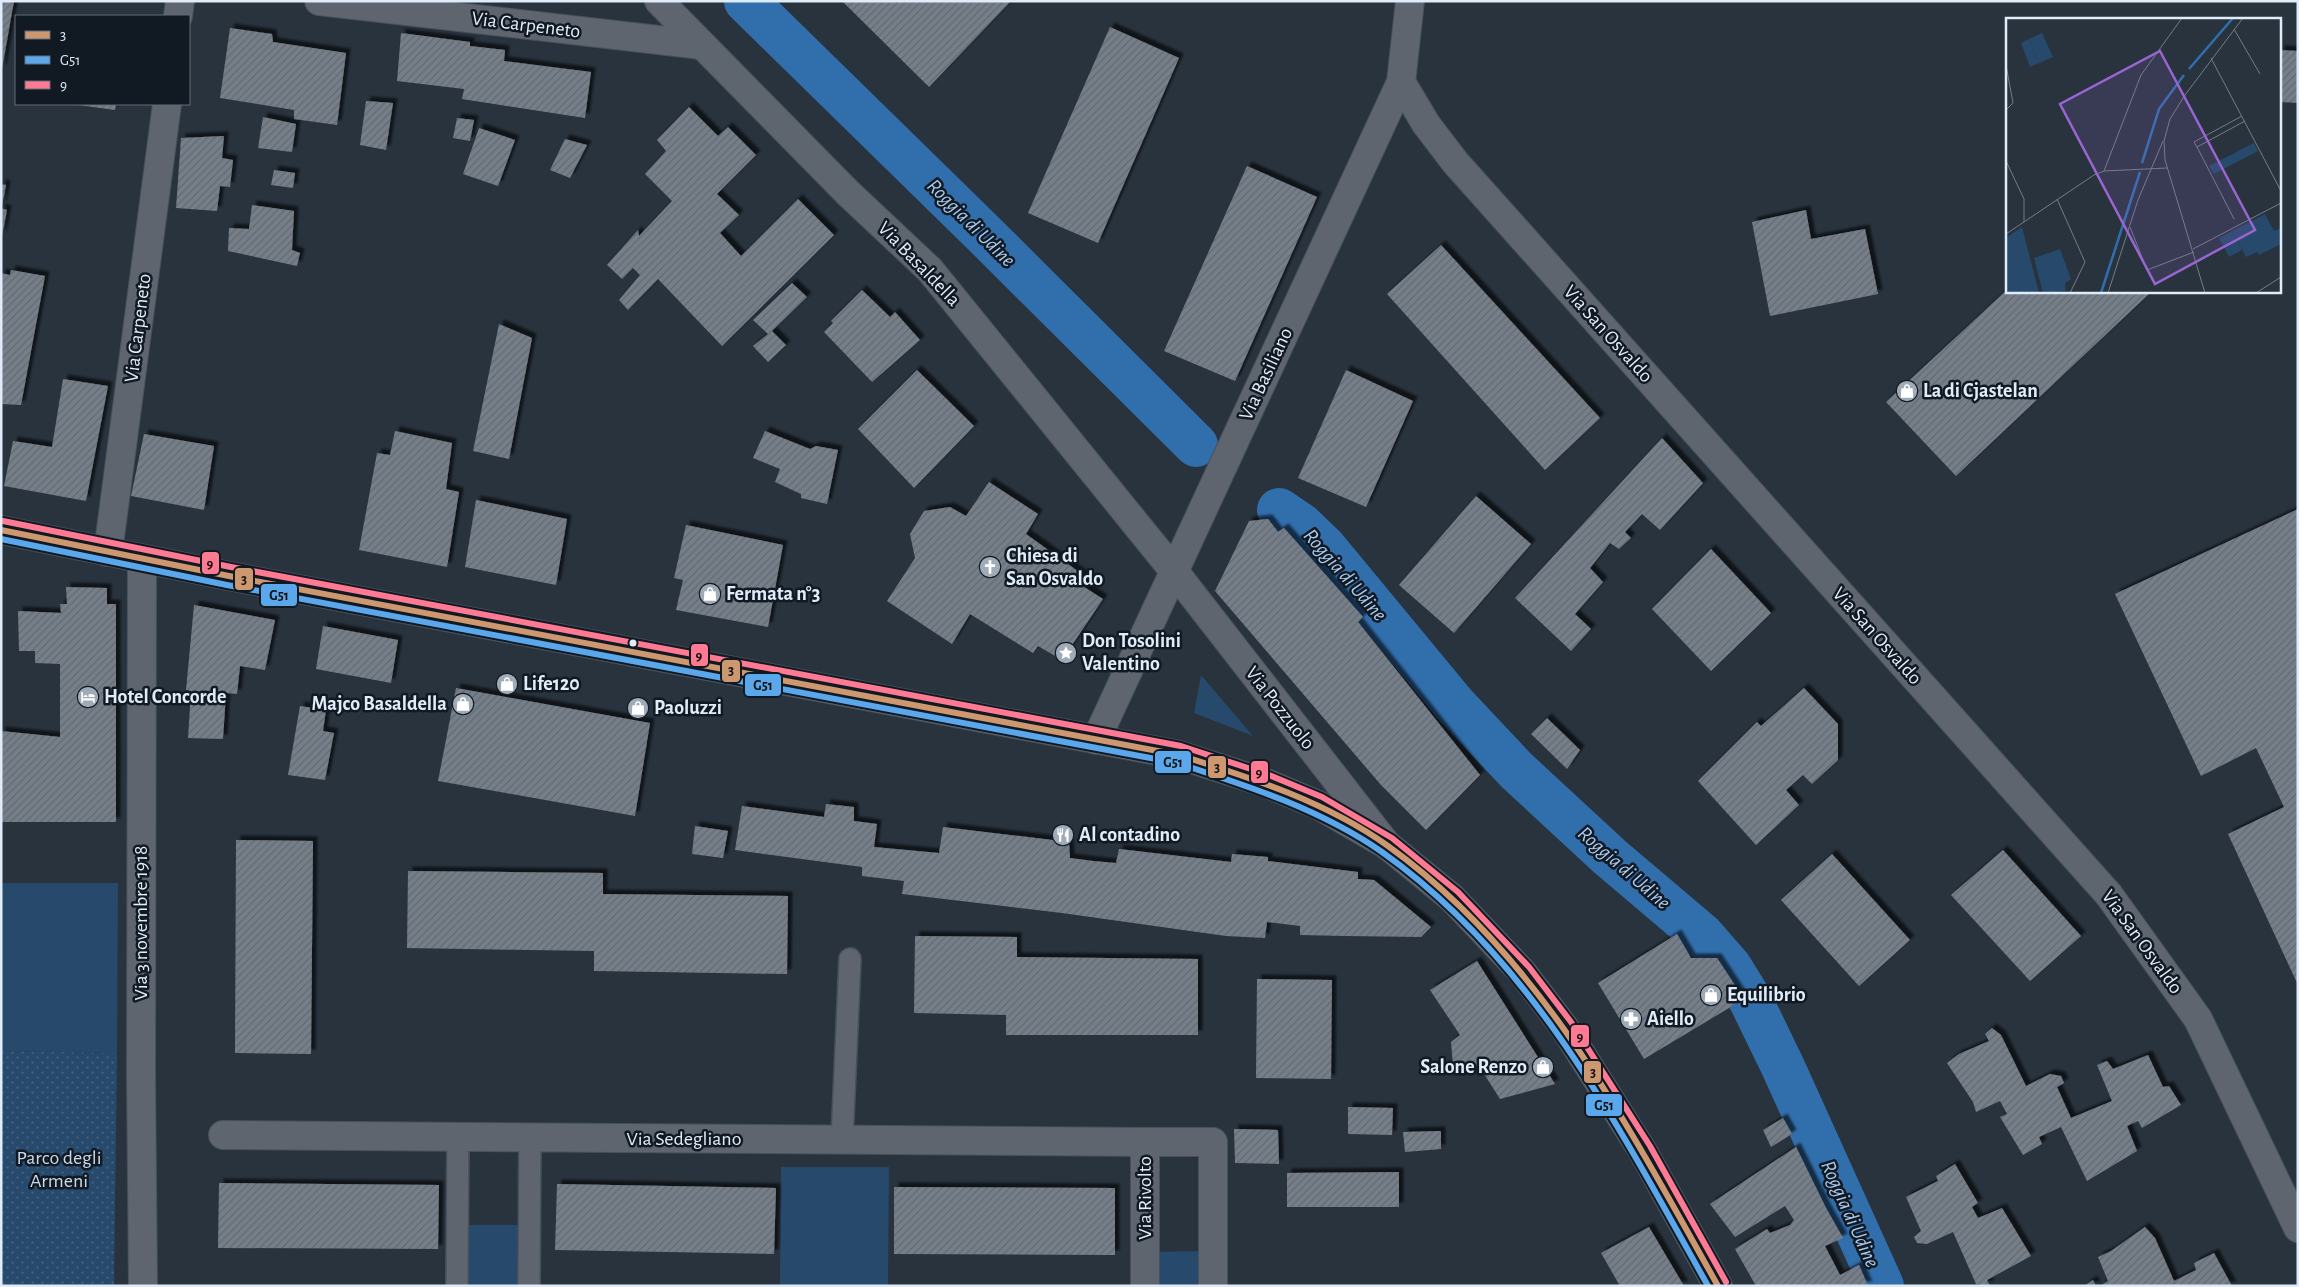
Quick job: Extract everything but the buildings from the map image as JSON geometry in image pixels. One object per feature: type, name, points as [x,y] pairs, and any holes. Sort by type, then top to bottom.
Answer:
[{"type":"main road","name":"Via Pozzuolo","points":[[1,530],[142,559],[1179,756],[1266,783],[1318,805],[1387,844],[1452,898],[1523,973],[1564,1027],[1642,1150],[1718,1286]]},
{"type":"street","points":[[178,15],[180,1]]},
{"type":"street","name":"Via Carpeneto","points":[[320,1],[702,45]]},
{"type":"street","name":"Via Basaldella","points":[[659,1],[848,193],[930,270],[1174,571]]},
{"type":"street","name":"Via Basiliano","points":[[1096,740],[1402,82],[1410,1]]},
{"type":"street","name":"Via San Osvaldo","points":[[1402,82],[1426,124],[1461,170],[2109,895],[2198,1020],[2298,1228]]},
{"type":"street","name":"Via Carpeneto","points":[[108,552],[167,105]]},
{"type":"street","name":"Via 3 novembre 1918","points":[[142,559],[141,1073],[143,1286]]},
{"type":"street","name":"Via Pozzuolo","points":[[1174,571],[1387,844]]},
{"type":"street","name":"Via Sedegliano","points":[[223,1135],[1146,1142]]},
{"type":"street","name":"Via Rivolto","points":[[1145,1286],[1146,1142],[1213,1142],[1212,1286]]},
{"type":"lane","points":[[842,1140],[850,959]]},
{"type":"lane","points":[[457,1286],[458,1137]]},
{"type":"lane","points":[[529,1286],[530,1137]]},
{"type":"green space","points":[[1201,675],[1253,736],[1194,713]]},
{"type":"green space","points":[[1,883],[118,883],[117,1053],[1,1051]]},
{"type":"green space","name":"Parco degli Armeni","points":[[1,1051],[117,1053],[114,1286],[1,1286]]},
{"type":"green space","points":[[781,1167],[889,1167],[888,1286],[780,1286]]},
{"type":"green space","points":[[457,1225],[529,1225],[529,1286],[457,1286]]},
{"type":"green space","points":[[1212,1251],[1213,1286],[1145,1286],[1145,1252]]},
{"type":"waterway","name":"Roggia di Udine","points":[[746,1],[1196,445]]},
{"type":"waterway","name":"Roggia di Udine","points":[[1279,510],[1301,525],[1325,548],[1454,704],[1516,770],[1610,857],[1702,935],[1730,967],[1751,1001],[1783,1067],[1882,1286]]},
{"type":"transit line","name":"9","points":[[3,521],[231,567],[1181,746],[1269,775],[1322,797],[1392,838],[1458,892],[1529,967],[1571,1022],[1650,1146],[1726,1282]]},
{"type":"transit line","name":"3","points":[[1,530],[229,576],[1179,755],[1260,782],[1313,803],[1364,830],[1388,846],[1442,890],[1491,938],[1535,991],[1576,1047],[1614,1105],[1718,1286]]},
{"type":"transit line","name":"G51","points":[[1,539],[227,585],[1177,763],[1257,790],[1309,811],[1334,823],[1382,852],[1436,895],[1484,943],[1528,995],[1569,1050],[1606,1108],[1708,1286]]},
{"type":"place","name":"La di Cjastelan","points":[[1907,391]]},
{"type":"place","name":"Chiesa di San Osvaldo","points":[[990,567]]},
{"type":"place","name":"Fermata n°3","points":[[710,594]]},
{"type":"place","name":"Don Tosolini Valentino","points":[[1066,653]]},
{"type":"place","name":"Life120","points":[[507,684]]},
{"type":"place","name":"Hotel Concorde","points":[[88,697]]},
{"type":"place","name":"Majco Basaldella","points":[[463,704]]},
{"type":"place","name":"Paoluzzi","points":[[638,708]]},
{"type":"place","name":"Al contadino","points":[[1063,835]]},
{"type":"place","name":"Equilibrio","points":[[1711,995]]},
{"type":"place","name":"Aiello","points":[[1631,1019]]},
{"type":"place","name":"Salone Renzo","points":[[1543,1067]]}]
